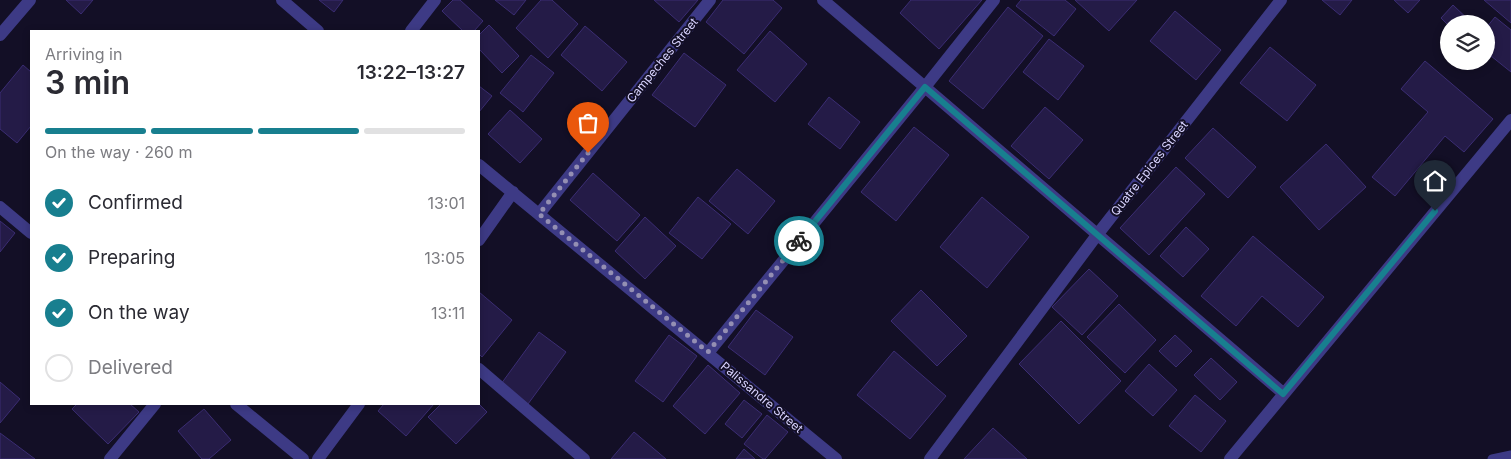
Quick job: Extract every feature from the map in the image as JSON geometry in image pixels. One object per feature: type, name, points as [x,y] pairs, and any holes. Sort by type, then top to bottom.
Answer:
[{"type":"street","points":[[0,35],[30,0]]},
{"type":"street","points":[[282,0],[317,30]]},
{"type":"street","points":[[412,30],[435,0]]},
{"type":"street","name":"Campeches Street","points":[[539,214],[710,0]]},
{"type":"street","points":[[823,0],[1283,394]]},
{"type":"street","points":[[708,352],[994,0]]},
{"type":"street","name":"Quatre Epices Street","points":[[930,459],[1097,235],[1281,0]]},
{"type":"street","points":[[1230,459],[1511,120]]},
{"type":"street","name":"Palissandre Street","points":[[480,166],[836,459]]},
{"type":"street","points":[[480,239],[513,192]]},
{"type":"street","points":[[0,207],[30,232]]},
{"type":"street","points":[[480,370],[584,459]]},
{"type":"street","points":[[110,459],[154,405]]},
{"type":"street","points":[[237,405],[302,459]]},
{"type":"street","points":[[318,459],[358,405]]},
{"type":"lane","points":[[1492,459],[1511,455]]},
{"type":"building","points":[[66,0],[93,0],[81,14]]},
{"type":"building","points":[[319,0],[343,0],[334,12]]},
{"type":"building","points":[[453,0],[460,0],[483,21],[475,30],[462,30],[442,11]]},
{"type":"building","points":[[495,0],[526,0],[514,15]]},
{"type":"building","points":[[541,0],[552,0],[578,24],[548,58],[516,28]]},
{"type":"building","points":[[654,0],[698,0],[679,22]]},
{"type":"building","points":[[723,0],[773,0],[782,8],[744,54],[706,22]]},
{"type":"building","points":[[911,0],[982,0],[939,49],[900,13]]},
{"type":"building","points":[[1021,0],[1065,0],[1076,9],[1054,36],[1016,6]]},
{"type":"building","points":[[1075,0],[1137,0],[1109,31]]},
{"type":"building","points":[[1322,0],[1352,0],[1340,15]]},
{"type":"building","points":[[1394,0],[1420,0],[1408,13]]},
{"type":"building","points":[[1484,0],[1511,0],[1511,23]]},
{"type":"building","points":[[1453,5],[1464,15],[1444,15]]},
{"type":"building","points":[[1008,7],[1043,36],[983,109],[949,81]]},
{"type":"building","points":[[1175,11],[1221,50],[1196,80],[1150,41]]},
{"type":"building","points":[[1495,17],[1511,30],[1511,72],[1495,59]]},
{"type":"building","points":[[489,25],[519,56],[502,73],[480,50],[480,34]]},
{"type":"building","points":[[585,26],[627,62],[602,91],[561,55]]},
{"type":"building","points":[[770,31],[807,64],[775,102],[737,70]]},
{"type":"building","points":[[1049,39],[1084,66],[1058,100],[1023,72]]},
{"type":"building","points":[[1270,47],[1316,85],[1287,121],[1240,83]]},
{"type":"building","points":[[684,53],[726,85],[695,127],[652,95]]},
{"type":"building","points":[[531,55],[554,73],[523,112],[500,93]]},
{"type":"building","points":[[1425,61],[1493,119],[1464,152],[1445,136],[1395,196],[1372,177],[1428,112],[1401,89]]},
{"type":"building","points":[[23,65],[30,71],[30,127],[17,143],[0,129],[0,93]]},
{"type":"building","points":[[480,87],[492,96],[480,111]]},
{"type":"building","points":[[829,97],[860,122],[840,149],[808,124]]},
{"type":"building","points":[[1045,107],[1083,140],[1049,179],[1011,146]]},
{"type":"building","points":[[510,110],[542,139],[520,163],[488,134]]},
{"type":"building","points":[[914,127],[949,155],[896,221],[861,192]]},
{"type":"building","points":[[1213,128],[1256,167],[1228,198],[1185,158]]},
{"type":"building","points":[[1326,144],[1366,187],[1319,230],[1280,187]]},
{"type":"building","points":[[1176,167],[1205,194],[1149,255],[1120,228]]},
{"type":"building","points":[[737,169],[775,201],[748,234],[709,201]]},
{"type":"building","points":[[593,173],[640,215],[617,241],[570,200]]},
{"type":"building","points":[[698,197],[731,224],[702,259],[669,233]]},
{"type":"building","points":[[982,197],[1029,237],[987,288],[940,247]]},
{"type":"building","points":[[645,217],[676,246],[645,279],[615,251]]},
{"type":"building","points":[[0,221],[15,233],[0,252]]},
{"type":"building","points":[[1186,227],[1209,249],[1183,277],[1160,256]]},
{"type":"building","points":[[1253,236],[1324,297],[1298,327],[1262,296],[1236,326],[1201,296]]},
{"type":"building","points":[[1089,269],[1118,296],[1082,335],[1052,307]]},
{"type":"building","points":[[921,290],[967,336],[937,366],[891,321]]},
{"type":"building","points":[[480,293],[512,320],[482,357],[480,355]]},
{"type":"building","points":[[1119,304],[1156,340],[1125,373],[1087,337]]},
{"type":"building","points":[[756,310],[793,337],[765,375],[728,347]]},
{"type":"building","points":[[1061,321],[1121,381],[1079,424],[1019,364]]},
{"type":"building","points":[[539,332],[566,352],[528,404],[501,384]]},
{"type":"building","points":[[669,335],[697,356],[663,402],[635,381]]},
{"type":"building","points":[[1175,335],[1192,351],[1176,367],[1159,351]]},
{"type":"building","points":[[894,351],[946,396],[910,439],[857,395]]},
{"type":"building","points":[[1211,358],[1237,382],[1220,400],[1194,375]]},
{"type":"building","points":[[1149,364],[1177,390],[1153,416],[1125,391]]},
{"type":"building","points":[[708,365],[740,393],[705,434],[673,406]]},
{"type":"building","points":[[0,382],[20,399],[0,423]]},
{"type":"building","points":[[1195,395],[1226,421],[1201,452],[1169,426]]},
{"type":"building","points":[[744,400],[762,414],[742,438],[725,424]]},
{"type":"building","points":[[76,405],[131,405],[139,412],[108,444],[72,409]]},
{"type":"building","points":[[383,405],[433,405],[406,436],[378,411]]},
{"type":"building","points":[[440,405],[480,405],[487,412],[456,444],[428,417]]},
{"type":"building","points":[[204,409],[231,440],[209,459],[202,459],[178,431]]},
{"type":"building","points":[[767,415],[788,432],[763,459],[744,444]]},
{"type":"building","points":[[993,428],[1027,459],[964,459]]},
{"type":"building","points":[[634,432],[666,459],[611,459]]},
{"type":"building","points":[[0,433],[35,459],[0,459]]},
{"type":"building","points":[[744,449],[755,459],[736,459]]},
{"type":"way so far","points":[[588,153],[539,214],[708,352],[799,241]]},
{"type":"route","points":[[799,241],[925,87],[1283,394],[1435,211]]}]
